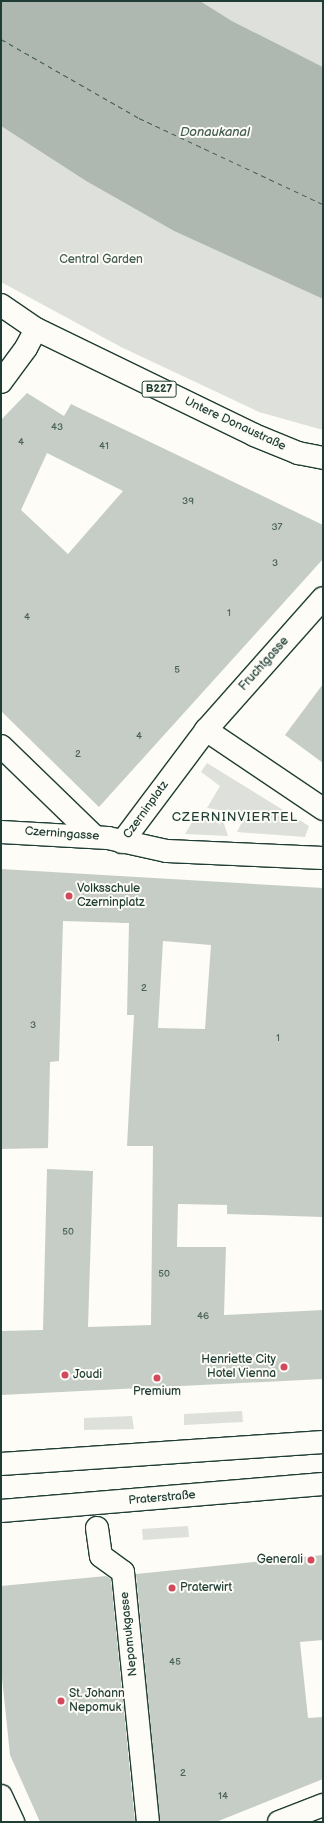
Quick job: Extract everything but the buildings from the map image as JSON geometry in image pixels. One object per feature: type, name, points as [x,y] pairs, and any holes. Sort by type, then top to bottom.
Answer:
[{"type":"street","name":"Untere Donaustraße","points":[[1,305],[36,329],[254,435],[298,453],[323,458]]},
{"type":"street","points":[[1,382],[26,348],[36,329]]},
{"type":"street","name":"Fruchtgasse","points":[[206,730],[323,598]]},
{"type":"street","points":[[206,730],[323,809]]},
{"type":"street","name":"Czerninplatz","points":[[206,730],[122,842],[167,851],[323,858]]},
{"type":"street","points":[[1,746],[94,836]]},
{"type":"street","name":"Czerningasse","points":[[1,832],[94,836],[122,842]]},
{"type":"street","points":[[1,1464],[323,1442]]},
{"type":"street","name":"Praterstraße","points":[[1,1511],[323,1484]]},
{"type":"street","name":"Nepomukgasse","points":[[96,1528],[101,1556],[123,1572],[148,1822]]},
{"type":"street","points":[[1,1796],[13,1822]]},
{"type":"street","points":[[279,1822],[323,1805]]},
{"type":"green space","points":[[200,1],[323,1],[323,67],[232,21]]},
{"type":"green space","name":"Central Garden","points":[[1,126],[86,181],[174,231],[323,299],[323,430],[259,412],[121,347],[1,282]]},
{"type":"green space","points":[[207,763],[309,826],[305,837],[237,832],[246,814],[207,808],[220,786],[201,772]]},
{"type":"green space","points":[[194,819],[223,821],[228,836],[185,834]]},
{"type":"green space","points":[[242,1411],[243,1422],[184,1425],[184,1414]]},
{"type":"green space","points":[[132,1416],[134,1429],[84,1430],[84,1418]]},
{"type":"green space","points":[[188,1526],[189,1537],[143,1540],[142,1529]]},
{"type":"water","name":"Donaukanal","points":[[1,1],[200,1],[232,21],[323,67],[323,299],[174,231],[86,181],[1,126]]},
{"type":"ferry route","points":[[1,39],[139,118],[323,204]]},
{"type":"place","name":"Volksschule Czerninplatz","points":[[69,896]]},
{"type":"place","name":"Henriette City Hotel Vienna","points":[[284,1367]]},
{"type":"place","name":"Joudi","points":[[65,1375]]},
{"type":"place","name":"Premium","points":[[157,1378]]},
{"type":"place","name":"Generali","points":[[311,1560]]},
{"type":"place","name":"Praterwirt","points":[[172,1588]]},
{"type":"place","name":"St. Johann Nepomuk","points":[[61,1701]]},
{"type":"district","name":"CZERNINVIERTEL","points":[[235,817]]}]
